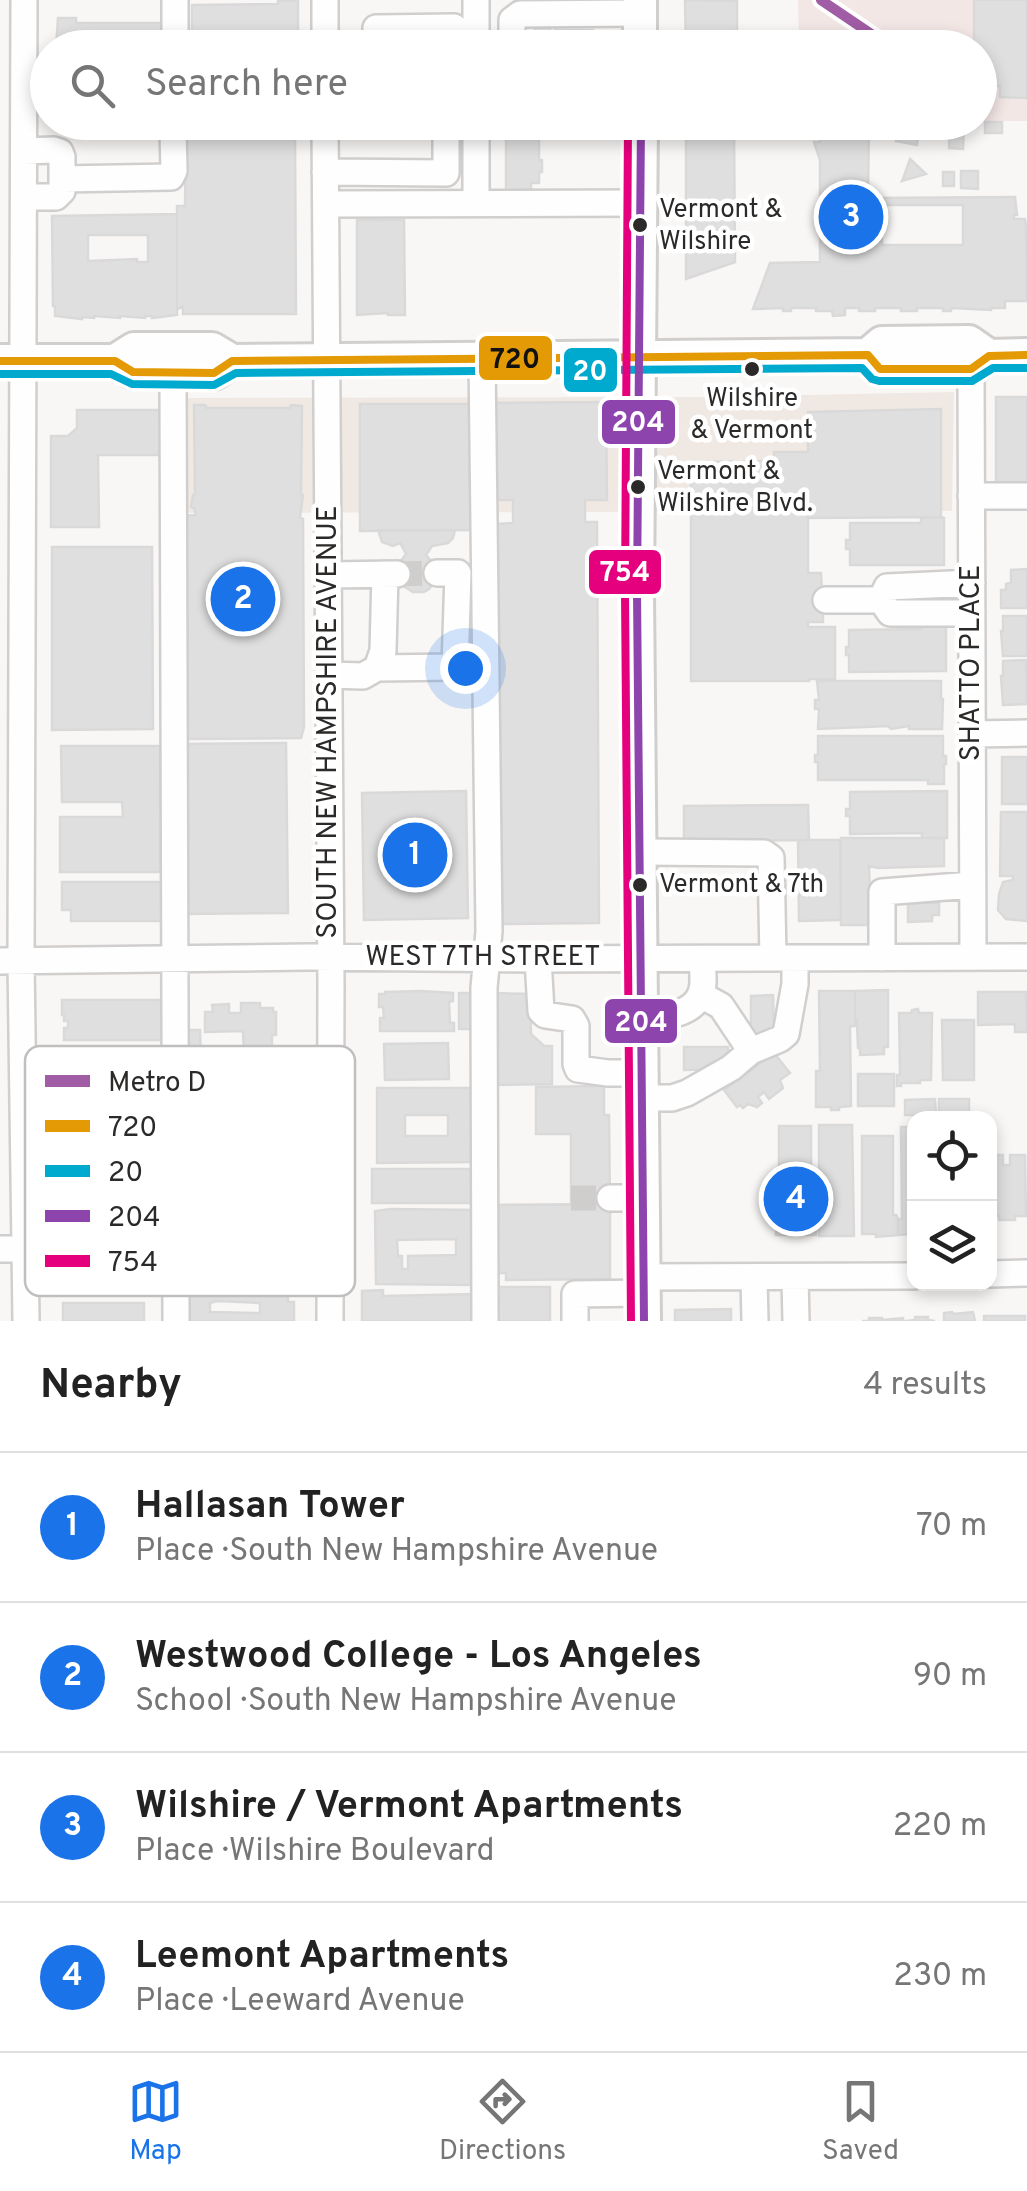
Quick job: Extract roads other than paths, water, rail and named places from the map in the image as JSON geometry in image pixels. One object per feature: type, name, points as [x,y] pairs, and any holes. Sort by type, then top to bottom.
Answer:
[{"type":"main road","points":[[640,140],[638,612],[644,1297]]},
{"type":"main road","points":[[11,362],[116,361],[134,349],[212,350],[232,361],[868,355],[882,343],[968,342],[980,362],[1027,355]]},
{"type":"main road","points":[[116,361],[133,372],[214,373],[232,361]]},
{"type":"street","points":[[24,0],[30,61]]},
{"type":"street","points":[[175,0],[175,30]]},
{"type":"street","points":[[326,0],[326,30]]},
{"type":"street","points":[[476,0],[476,30]]},
{"type":"street","points":[[512,30],[512,20],[520,14],[640,6]]},
{"type":"street","points":[[376,30],[454,27]]},
{"type":"street","points":[[26,1321],[13,1249],[11,362],[16,201],[30,136]]},
{"type":"street","points":[[62,179],[171,177],[173,140]]},
{"type":"street","name":"SOUTH NEW HAMPSHIRE AVENUE","points":[[325,140],[331,1046]]},
{"type":"street","points":[[446,140],[446,173],[466,203]]},
{"type":"street","points":[[466,203],[474,140]]},
{"type":"street","points":[[16,201],[60,195],[60,152],[24,151]]},
{"type":"street","points":[[325,172],[446,173]]},
{"type":"street","points":[[326,204],[640,203]]},
{"type":"street","points":[[482,359],[488,931],[484,988],[485,1321]]},
{"type":"street","name":"SHATTO PLACE","points":[[973,957],[972,496],[980,362]]},
{"type":"street","points":[[173,372],[175,1046]]},
{"type":"street","points":[[972,496],[1027,496]]},
{"type":"street","points":[[329,675],[363,676],[377,668],[455,667],[458,573],[437,573]]},
{"type":"street","points":[[329,576],[391,574],[383,652],[377,668]]},
{"type":"street","points":[[881,600],[887,587],[972,583]]},
{"type":"street","points":[[826,600],[881,600]]},
{"type":"street","points":[[881,600],[890,612],[972,614]]},
{"type":"street","points":[[972,734],[1027,733]]},
{"type":"street","points":[[538,960],[541,1011],[572,1019],[576,1026],[578,1069],[608,1073],[672,1098],[687,1094],[731,1068],[750,1051],[786,1034],[796,984],[784,958],[771,858],[764,852],[641,852]]},
{"type":"street","points":[[882,958],[882,892],[972,885]]},
{"type":"street","name":"WEST 7TH STREET","points":[[11,961],[1027,957]]},
{"type":"street","points":[[642,1019],[682,1012],[701,995],[702,959]]},
{"type":"street","points":[[701,995],[721,1006],[750,1051]]},
{"type":"street","points":[[610,1198],[643,1198]]},
{"type":"street","points":[[997,1274],[1027,1274]]},
{"type":"street","points":[[576,1321],[575,1294],[644,1297],[754,1278],[907,1276]]},
{"type":"street","points":[[754,1278],[755,1321]]},
{"type":"street","points":[[795,1278],[796,1321]]},
{"type":"street","points":[[176,1296],[176,1321]]},
{"type":"street","name":"SOUTH NEW HAMPSHIRE AVENUE","points":[[330,1296],[330,1321]]},
{"type":"tunnel","points":[[397,574],[437,573]]},
{"type":"tunnel","points":[[571,1198],[610,1198]]},
{"type":"metro line","name":"D","points":[[821,0],[865,30]]},
{"type":"place","name":"Wilshire / Vermont Apartments","points":[[851,217]]},
{"type":"place","name":"Vermont & Wilshire","points":[[640,225]]},
{"type":"place","name":"Wilshire & Vermont","points":[[752,369]]},
{"type":"place","name":"Vermont & Wilshire Blvd.","points":[[638,487]]},
{"type":"place","name":"Westwood College - Los Angeles","points":[[243,599]]},
{"type":"place","name":"Hallasan Tower","points":[[415,855]]},
{"type":"place","name":"Vermont & 7th","points":[[640,885]]},
{"type":"place","name":"Leemont Apartments","points":[[796,1199]]}]
